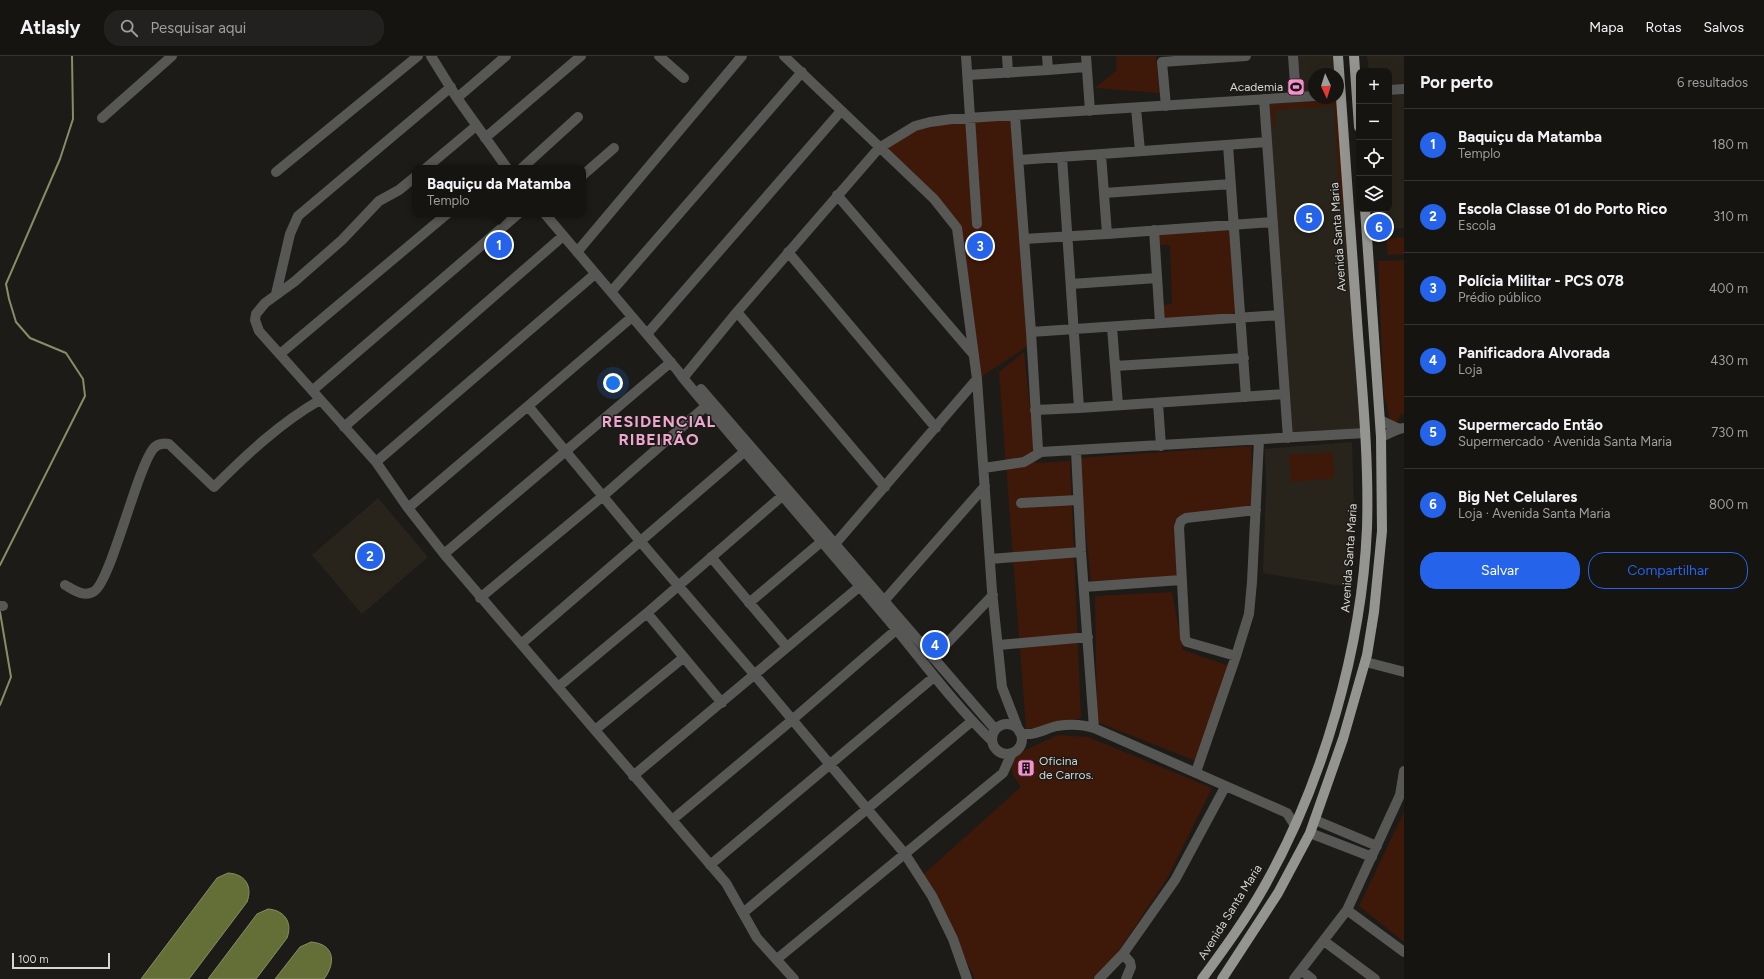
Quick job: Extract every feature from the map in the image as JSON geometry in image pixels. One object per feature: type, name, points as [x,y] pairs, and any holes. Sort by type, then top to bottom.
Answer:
[{"type":"main road","name":"Avenida Santa Maria","points":[[1338,56],[1338,68]]},
{"type":"main road","points":[[1354,56],[1356,72]]},
{"type":"main road","name":"Avenida Santa Maria","points":[[1202,979],[1229,943],[1265,885],[1294,824],[1330,732],[1352,645],[1363,571],[1367,527],[1365,433],[1354,274],[1340,104]]},
{"type":"main road","points":[[1222,979],[1278,893],[1310,833],[1343,739],[1366,662],[1374,612],[1382,531],[1381,437],[1365,212]]},
{"type":"main road","points":[[1352,252],[1368,251]]},
{"type":"main road","points":[[1354,274],[1369,273]]},
{"type":"main road","points":[[1334,718],[1348,723]]},
{"type":"main road","points":[[1330,732],[1343,739]]},
{"type":"main road","points":[[1265,885],[1269,889],[1278,893]]},
{"type":"main road","points":[[1250,938],[1264,905],[1257,898]]},
{"type":"street","points":[[102,118],[172,56]]},
{"type":"street","points":[[276,172],[418,56]]},
{"type":"street","points":[[431,56],[457,98],[503,165]]},
{"type":"street","points":[[457,98],[506,56]]},
{"type":"street","points":[[485,138],[582,56]]},
{"type":"street","points":[[659,56],[684,78]]},
{"type":"street","points":[[577,252],[742,56]]},
{"type":"street","points":[[784,56],[934,199],[957,228],[977,379],[990,559],[1002,688],[1020,732],[1022,739],[1020,745]]},
{"type":"street","points":[[966,56],[977,224]]},
{"type":"street","points":[[1007,56],[1008,73]]},
{"type":"street","points":[[1047,56],[1048,70]]},
{"type":"street","points":[[1086,56],[1090,111]]},
{"type":"street","points":[[1166,106],[1162,59],[1246,56]]},
{"type":"street","points":[[1293,56],[1296,97]]},
{"type":"street","points":[[968,75],[1086,67]]},
{"type":"street","points":[[611,292],[802,72]]},
{"type":"street","points":[[276,294],[290,234],[298,216],[451,87]]},
{"type":"street","points":[[1392,90],[1404,89]]},
{"type":"street","points":[[683,374],[879,148],[916,126],[930,122],[1308,96]]},
{"type":"street","points":[[1264,99],[1288,438]]},
{"type":"street","points":[[1136,108],[1140,151]]},
{"type":"street","points":[[647,334],[841,111]]},
{"type":"street","points":[[1015,116],[1038,449],[1041,452]]},
{"type":"street","points":[[525,165],[578,117]]},
{"type":"street","points":[[430,165],[476,126]]},
{"type":"street","points":[[1019,160],[1267,142]]},
{"type":"street","points":[[1228,145],[1246,397]]},
{"type":"street","points":[[586,172],[614,148]]},
{"type":"street","points":[[1101,154],[1107,234]]},
{"type":"street","points":[[1062,157],[1079,408]]},
{"type":"street","points":[[412,179],[399,190],[379,201],[342,240],[294,282],[276,294],[260,309],[255,320],[260,331],[376,462],[408,508],[480,598],[710,865],[732,893],[746,921],[757,938],[777,959],[791,978]]},
{"type":"street","points":[[1104,193],[1231,184]]},
{"type":"street","points":[[837,195],[974,355]]},
{"type":"street","points":[[280,354],[442,217]]},
{"type":"street","points":[[312,390],[514,217]]},
{"type":"street","points":[[547,217],[671,362],[834,544],[995,730],[994,746],[1001,761],[1003,773]]},
{"type":"street","points":[[1024,239],[1273,222]]},
{"type":"street","points":[[1154,230],[1160,323]]},
{"type":"street","points":[[344,427],[563,236]]},
{"type":"street","points":[[788,252],[936,428]]},
{"type":"street","points":[[376,462],[595,274]]},
{"type":"street","points":[[1071,284],[1157,278]]},
{"type":"street","points":[[737,312],[885,487]]},
{"type":"street","points":[[1031,332],[1279,315]]},
{"type":"street","points":[[408,508],[632,317]]},
{"type":"street","points":[[1112,327],[1118,405]]},
{"type":"street","points":[[1115,366],[1244,358]]},
{"type":"street","points":[[444,554],[671,362]]},
{"type":"street","points":[[683,374],[706,406],[744,452],[896,630],[972,722],[1002,753],[1012,753]]},
{"type":"street","points":[[834,544],[885,487],[977,379]]},
{"type":"street","points":[[1035,410],[1285,394]]},
{"type":"street","points":[[65,585],[79,593],[92,592],[98,588],[109,564],[142,474],[152,450],[156,446],[169,444],[214,488],[238,463],[273,432],[302,410],[320,400]]},
{"type":"street","points":[[1158,403],[1161,446]]},
{"type":"street","points":[[528,406],[640,541],[905,854],[932,896],[953,940],[967,979]]},
{"type":"street","points":[[480,598],[603,496],[706,406]]},
{"type":"street","points":[[1380,420],[1402,429]]},
{"type":"street","points":[[1381,437],[1402,429]]},
{"type":"street","points":[[984,468],[1024,462],[1041,452],[1365,433]]},
{"type":"street","points":[[1196,772],[1249,614],[1259,440]]},
{"type":"street","points":[[1076,451],[1081,552],[1094,728]]},
{"type":"street","points":[[521,644],[744,452]]},
{"type":"street","points":[[884,601],[985,486]]},
{"type":"street","points":[[558,687],[647,613],[782,496]]},
{"type":"street","points":[[1021,503],[1078,500]]},
{"type":"street","points":[[1236,656],[1188,642],[1186,638],[1181,580],[1179,527],[1181,521],[1186,518],[1256,510]]},
{"type":"street","points":[[749,603],[821,542]]},
{"type":"street","points":[[990,559],[1081,552]]},
{"type":"street","points":[[711,557],[786,646]]},
{"type":"street","points":[[1084,587],[1181,580]]},
{"type":"street","points":[[633,776],[722,703],[786,646],[859,587]]},
{"type":"street","points":[[933,658],[993,595]]},
{"type":"street","points":[[647,613],[722,703]]},
{"type":"street","points":[[672,820],[792,720],[896,630]]},
{"type":"street","points":[[999,645],[1088,637]]},
{"type":"street","points":[[595,730],[683,658]]},
{"type":"street","points":[[1366,662],[1404,672]]},
{"type":"street","points":[[710,865],[934,677]]},
{"type":"street","points":[[995,730],[1007,724],[1010,708]]},
{"type":"street","points":[[743,913],[972,722]]},
{"type":"street","points":[[1007,724],[1026,735],[1055,727],[1078,725],[1094,728],[1287,813],[1294,824]]},
{"type":"street","points":[[777,959],[1003,773],[1012,753],[1020,745],[1047,730]]},
{"type":"street","points":[[1294,979],[1347,910],[1402,795],[1404,771]]},
{"type":"street","points":[[1099,979],[1123,954],[1175,880],[1225,787]]},
{"type":"street","points":[[1287,813],[1301,808]]},
{"type":"street","points":[[1315,820],[1377,846]]},
{"type":"street","points":[[1310,833],[1372,857]]},
{"type":"street","points":[[1347,910],[1404,952]]},
{"type":"street","points":[[1324,941],[1375,979]]},
{"type":"street","points":[[1123,954],[1130,962],[1131,967],[1126,979]]},
{"type":"street","points":[[1301,970],[1312,979]]},
{"type":"shaded area","points":[[1116,56],[1156,56],[1159,93],[1095,88],[1117,70]]},
{"type":"shaded area","points":[[1294,56],[1338,56],[1339,68],[1308,68],[1308,104],[1341,104],[1365,433],[1288,438],[1264,99],[1297,97]]},
{"type":"shaded area","points":[[1367,56],[1404,56],[1404,84],[1392,85],[1392,68],[1369,68]]},
{"type":"shaded area","points":[[1404,94],[1404,228],[1382,230],[1381,212],[1392,212],[1392,96]]},
{"type":"shaded area","points":[[1308,102],[1308,104],[1339,104],[1346,204],[1340,205],[1334,106],[1275,110],[1276,126],[1273,127],[1270,105]]},
{"type":"shaded area","points":[[1015,116],[1031,344],[973,382],[956,228],[879,148],[913,128]]},
{"type":"shaded area","points":[[1229,228],[1235,312],[1232,316],[1165,320],[1163,305],[1172,304],[1170,245],[1159,245],[1158,233]]},
{"type":"shaded area","points":[[1404,237],[1404,254],[1388,255],[1386,239]]},
{"type":"shaded area","points":[[1404,260],[1404,414],[1401,414],[1397,423],[1390,422],[1387,404],[1384,397],[1378,261]]},
{"type":"shaded area","points":[[1024,352],[1036,463],[1070,461],[1081,718],[1053,725],[1026,729],[999,372]]},
{"type":"shaded area","points":[[1352,442],[1354,509],[1349,587],[1263,573],[1266,491],[1265,449]]},
{"type":"shaded area","points":[[1251,446],[1254,506],[1177,516],[1177,577],[1091,581],[1078,458]]},
{"type":"shaded area","points":[[1333,452],[1334,478],[1291,482],[1289,455]]},
{"type":"shaded area","points":[[378,498],[428,557],[362,614],[312,555]]},
{"type":"shaded area","points":[[1172,592],[1183,650],[1229,666],[1196,761],[1097,722],[1095,596]]},
{"type":"shaded area","points":[[1058,735],[1088,737],[1212,788],[1167,879],[1111,962],[1093,979],[975,979],[955,937],[917,880],[1021,787],[1012,773],[1012,756]]},
{"type":"shaded area","points":[[1404,812],[1404,942],[1359,906]]},
{"type":"shaded area","points":[[228,873],[243,878],[246,882],[249,891],[247,902],[189,979],[141,979],[217,878]]},
{"type":"shaded area","points":[[268,909],[283,914],[288,922],[289,932],[287,938],[256,979],[208,979],[257,914]]},
{"type":"shaded area","points":[[311,942],[325,946],[331,955],[330,967],[324,979],[275,979],[300,947]]},
{"type":"waterway","points":[[0,565],[85,396],[83,379],[66,353],[30,338],[16,322],[6,284],[60,159],[73,119],[72,56]]},
{"type":"waterway","points":[[0,612],[11,677],[0,705]]},
{"type":"place","name":"Academia","points":[[1296,87]]},
{"type":"place","name":"Supermercado Então","points":[[1309,218]]},
{"type":"place","name":"Big Net Celulares","points":[[1379,227]]},
{"type":"place","name":"Baquiçu da Matamba","points":[[499,245]]},
{"type":"place","name":"Polícia Militar - PCS 078","points":[[980,246]]},
{"type":"place","name":"Escola Classe 01 do Porto Rico","points":[[370,556]]},
{"type":"place","name":"Panificadora Alvorada","points":[[935,645]]},
{"type":"place","name":"Oficina de Carros.","points":[[1026,768]]},
{"type":"district","name":"RESIDENCIAL RIBEIRÃO","points":[[659,430]]}]
